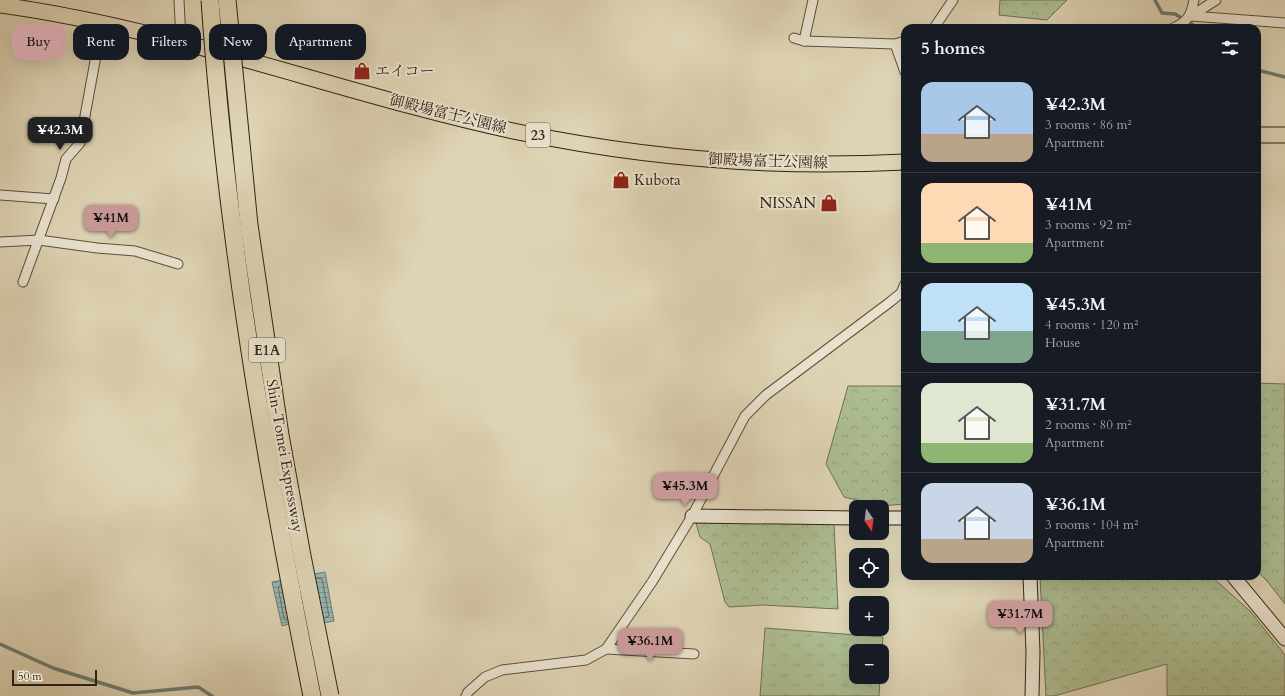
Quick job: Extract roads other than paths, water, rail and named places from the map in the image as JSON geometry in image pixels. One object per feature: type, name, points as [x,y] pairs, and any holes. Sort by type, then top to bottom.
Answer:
[{"type":"highway","name":"Shin-Tomei Expressway","points":[[210,0],[222,134],[248,335],[284,557],[312,696]]},
{"type":"highway","name":"Shin-Tomei Expressway","points":[[227,0],[249,226],[280,435],[330,696]]},
{"type":"main road","name":"御殿場富士公園線","points":[[0,5],[102,23],[137,31]]},
{"type":"main road","name":"御殿場富士公園線","points":[[201,47],[418,107],[516,131],[604,148],[689,158],[752,162],[813,164],[901,162]]},
{"type":"main road","points":[[1261,135],[1285,135]]},
{"type":"street","points":[[179,0],[180,24]]},
{"type":"street","points":[[804,41],[813,0]]},
{"type":"street","points":[[937,24],[954,0]]},
{"type":"street","points":[[1191,16],[1194,0]]},
{"type":"street","points":[[1183,24],[1191,16],[1216,0]]},
{"type":"street","points":[[1191,16],[1285,23]]},
{"type":"street","points":[[23,282],[54,199],[66,159],[80,143],[102,23]]},
{"type":"street","points":[[794,38],[804,41],[895,44],[901,42]]},
{"type":"street","points":[[895,44],[901,61]]},
{"type":"street","points":[[0,195],[54,199]]},
{"type":"street","points":[[0,242],[39,240],[97,248],[135,251],[178,264]]},
{"type":"street","points":[[466,696],[468,692],[485,677],[502,670],[586,660],[606,649],[652,582],[692,516],[745,416],[766,395],[901,293]]},
{"type":"street","points":[[692,516],[849,518]]},
{"type":"street","points":[[889,518],[901,518]]},
{"type":"street","points":[[1030,580],[1033,652],[1032,696]]},
{"type":"street","points":[[1236,580],[1285,639]]},
{"type":"street","points":[[606,649],[694,654]]},
{"type":"water","points":[[325,572],[334,621],[293,628],[292,623],[282,626],[272,582]]},
{"type":"waterway","points":[[1155,0],[1162,13],[1175,14],[1191,24]]},
{"type":"waterway","points":[[1261,71],[1285,77]]},
{"type":"waterway","points":[[0,644],[53,668],[133,693],[198,687],[212,696]]},
{"type":"place","name":"エイコー","points":[[362,71]]},
{"type":"place","name":"Kubota","points":[[621,180]]},
{"type":"place","name":"NISSAN","points":[[829,203]]}]
